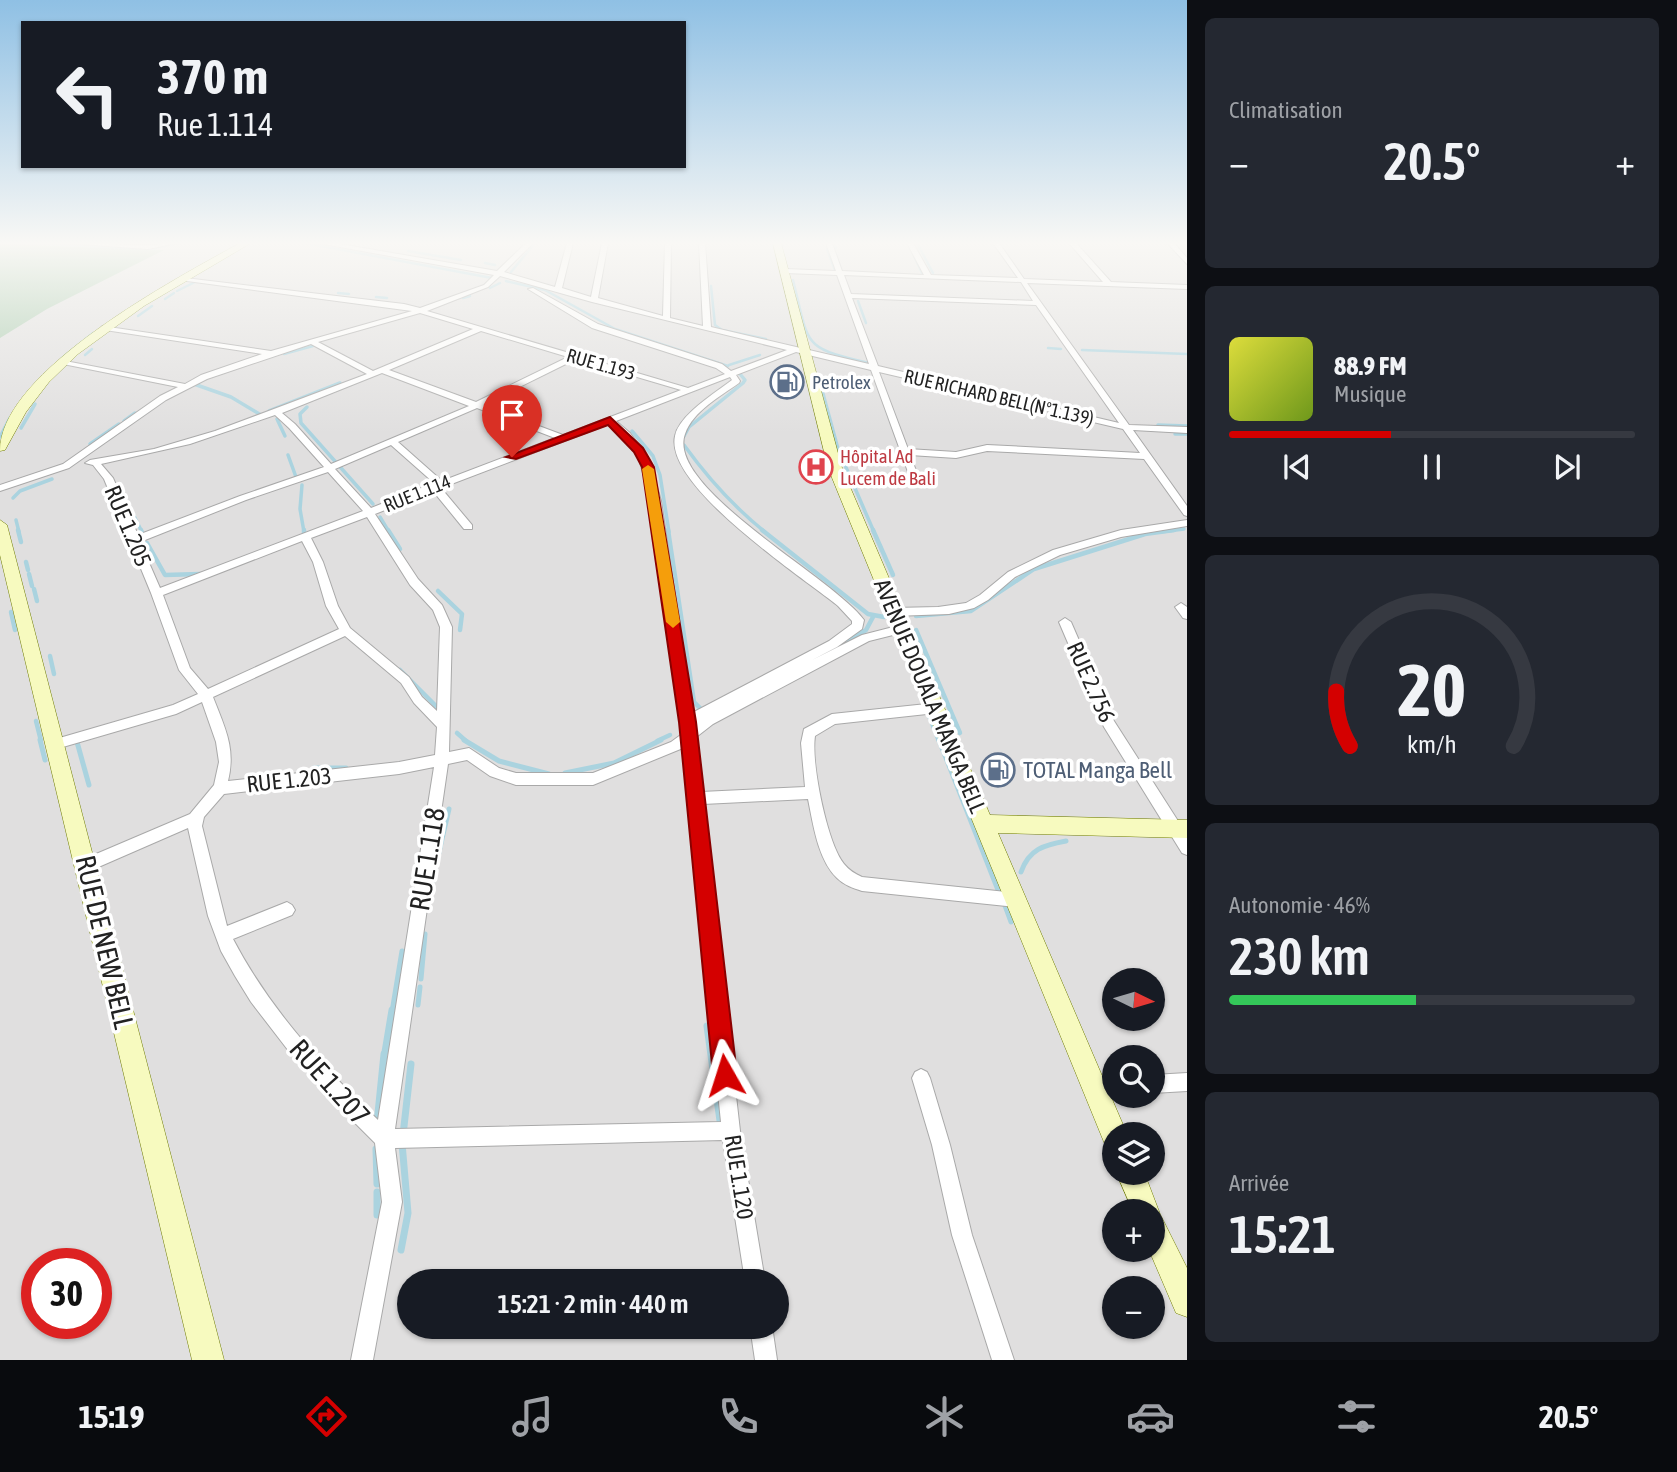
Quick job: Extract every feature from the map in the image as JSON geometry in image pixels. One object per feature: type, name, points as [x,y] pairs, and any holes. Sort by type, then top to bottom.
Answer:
[{"type":"main road","points":[[0,447],[29,398],[62,362],[105,328],[141,306]]},
{"type":"main road","name":"AVENUE DOUALA MANGA BELL","points":[[792,306],[800,350],[830,456],[1108,1122]]},
{"type":"main road","name":"RUE DE NEW BELL","points":[[0,525],[87,865],[136,1075],[208,1360]]},
{"type":"main road","points":[[985,824],[1154,826],[1182,830]]},
{"type":"main road","points":[[1165,1252],[1187,1302]]},
{"type":"street","name":"RUE 1.193","points":[[398,306],[685,389]]},
{"type":"street","points":[[66,466],[184,386],[272,353],[430,306]]},
{"type":"street","points":[[562,306],[598,328],[729,372],[736,381],[697,413],[679,437],[678,444],[688,469],[713,499],[770,550],[854,615],[858,626],[833,644],[688,729]]},
{"type":"street","name":"RUE RICHARD BELL(N°1.139)","points":[[619,306],[1125,427],[1187,430]]},
{"type":"street","points":[[666,306],[666,319]]},
{"type":"street","points":[[706,306],[707,329]]},
{"type":"street","points":[[855,306],[915,481]]},
{"type":"street","points":[[1040,306],[1187,513]]},
{"type":"street","points":[[105,328],[272,353]]},
{"type":"street","points":[[0,488],[66,466],[154,453],[277,413],[384,371],[479,329]]},
{"type":"street","points":[[312,342],[373,374]]},
{"type":"street","name":"RUE 1.114","points":[[157,593],[729,372],[800,350]]},
{"type":"street","points":[[135,540],[393,442],[475,406],[576,356]]},
{"type":"street","points":[[62,362],[184,386]]},
{"type":"street","points":[[384,371],[564,438]]},
{"type":"street","name":"RUE 1.118","points":[[277,413],[292,426],[369,512],[414,582],[443,617],[447,674],[442,758],[384,1139],[392,1202],[362,1360]]},
{"type":"street","name":"RUE 1.120","points":[[610,420],[639,450],[652,480],[688,729],[731,1131],[753,1269]]},
{"type":"street","points":[[393,442],[437,485],[468,527]]},
{"type":"street","points":[[905,452],[956,455],[987,448],[1148,456]]},
{"type":"street","name":"RUE 1.205","points":[[95,462],[108,478],[157,593]]},
{"type":"street","points":[[688,729],[897,620],[965,607],[984,597],[1017,571],[1083,544],[1146,529],[1187,523]]},
{"type":"street","points":[[305,537],[318,562],[332,606],[346,631],[405,680],[418,700],[444,726]]},
{"type":"street","name":"RUE 1.203","points":[[157,593],[185,670],[206,695],[226,755],[220,788],[399,768],[469,754],[495,772],[516,779],[579,782],[604,776],[676,746],[688,729]]},
{"type":"street","name":"RUE 2.756","points":[[1065,622],[1109,723],[1182,830],[1187,848]]},
{"type":"street","points":[[56,744],[163,713],[346,631]]},
{"type":"street","points":[[936,708],[832,719],[815,728],[807,737],[813,793],[828,851],[836,866],[851,880],[930,893],[1016,900]]},
{"type":"street","points":[[87,865],[195,819],[220,788]]},
{"type":"street","points":[[694,798],[813,793]]},
{"type":"street","name":"RUE 1.207","points":[[195,819],[223,935],[248,980],[328,1084],[384,1139],[731,1131]]},
{"type":"street","points":[[223,935],[287,910]]},
{"type":"street","points":[[921,1078],[938,1132],[962,1235],[1003,1360]]},
{"type":"street","points":[[1165,1083],[1187,1082]]},
{"type":"street","points":[[1093,1089],[1102,1088]]},
{"type":"street","points":[[763,1339],[765,1360]]},
{"type":"shaded area","points":[[0,306],[1187,306],[1187,1360],[0,1360]]},
{"type":"green space","points":[[0,306],[52,306],[47,309],[0,338]]},
{"type":"waterway","points":[[138,316],[151,306]]},
{"type":"waterway","points":[[575,306],[615,329],[728,366]]},
{"type":"waterway","points":[[713,306],[715,325],[722,330],[766,339]]},
{"type":"waterway","points":[[799,306],[806,331],[819,347],[830,353],[869,363],[868,359]]},
{"type":"waterway","points":[[860,306],[866,323]]},
{"type":"waterway","points":[[62,358],[93,333]]},
{"type":"waterway","points":[[284,354],[313,346]]},
{"type":"waterway","points":[[1048,348],[1061,349]]},
{"type":"waterway","points":[[85,355],[92,349]]},
{"type":"waterway","points":[[1082,350],[1187,354]]},
{"type":"waterway","points":[[729,365],[760,355]]},
{"type":"waterway","points":[[684,436],[689,427],[743,383],[745,380],[740,374]]},
{"type":"waterway","points":[[819,379],[838,449],[874,532]]},
{"type":"waterway","points":[[191,383],[231,397],[261,415]]},
{"type":"waterway","points":[[269,411],[340,383]]},
{"type":"waterway","points":[[21,428],[35,404]]},
{"type":"waterway","points":[[307,407],[300,414],[301,423],[373,504]]},
{"type":"waterway","points":[[124,421],[135,413]]},
{"type":"waterway","points":[[0,437],[10,418]]},
{"type":"waterway","points":[[277,419],[285,436]]},
{"type":"waterway","points":[[90,444],[119,424]]},
{"type":"waterway","points":[[1158,425],[1187,426]]},
{"type":"waterway","points":[[632,431],[653,456],[660,475],[669,532]]},
{"type":"waterway","points":[[1175,434],[1187,434]]},
{"type":"waterway","points":[[684,445],[722,491],[765,532]]},
{"type":"waterway","points":[[288,455],[296,477]]},
{"type":"waterway","points":[[13,498],[20,491],[52,479]]},
{"type":"waterway","points":[[302,485],[300,509],[304,532]]},
{"type":"waterway","points":[[133,514],[141,530]]},
{"type":"waterway","points":[[380,517],[389,532]]},
{"type":"waterway","points":[[16,520],[19,532]]},
{"type":"waterway","points":[[1160,532],[1184,529]]},
{"type":"waterway","points":[[18,530],[21,542]]},
{"type":"waterway","points":[[141,530],[143,535]]},
{"type":"waterway","points":[[388,530],[400,549]]},
{"type":"waterway","points":[[668,530],[694,702],[704,712]]},
{"type":"waterway","points":[[762,530],[868,614],[884,617]]},
{"type":"waterway","points":[[873,530],[893,575]]},
{"type":"waterway","points":[[916,616],[971,611],[1034,569],[1145,534],[1174,530]]},
{"type":"waterway","points":[[147,543],[165,575],[200,574]]},
{"type":"waterway","points":[[26,562],[28,570]]},
{"type":"waterway","points":[[29,574],[32,586]]},
{"type":"waterway","points":[[34,589],[37,601]]},
{"type":"waterway","points":[[438,591],[462,614],[460,630]]},
{"type":"waterway","points":[[11,612],[15,630]]},
{"type":"waterway","points":[[843,644],[866,630],[873,617]]},
{"type":"waterway","points":[[916,630],[960,733]]},
{"type":"waterway","points":[[50,656],[54,674]]},
{"type":"waterway","points":[[400,670],[439,709]]},
{"type":"waterway","points":[[926,708],[939,741]]},
{"type":"waterway","points":[[36,721],[41,741]]},
{"type":"waterway","points":[[457,733],[466,741]]},
{"type":"waterway","points":[[657,741],[670,735]]},
{"type":"waterway","points":[[40,740],[45,760]]},
{"type":"waterway","points":[[464,740],[499,761],[549,774]]},
{"type":"waterway","points":[[565,773],[614,763],[661,740]]},
{"type":"waterway","points":[[939,740],[1000,895]]},
{"type":"waterway","points":[[77,742],[89,785]]},
{"type":"waterway","points":[[314,768],[346,768]]},
{"type":"waterway","points":[[432,882],[449,809]]},
{"type":"waterway","points":[[1021,872],[1028,858],[1038,849],[1066,841]]},
{"type":"waterway","points":[[1004,903],[1011,922]]},
{"type":"waterway","points":[[421,979],[425,934]]},
{"type":"waterway","points":[[392,1012],[402,951]]},
{"type":"waterway","points":[[418,1005],[420,987]]},
{"type":"waterway","points":[[385,1052],[392,1010]]},
{"type":"waterway","points":[[707,1026],[721,1128]]},
{"type":"waterway","points":[[377,1123],[384,1054]]},
{"type":"waterway","points":[[403,1135],[411,1064]]},
{"type":"waterway","points":[[401,1250],[408,1213],[402,1143]]},
{"type":"waterway","points":[[376,1149],[377,1184]]},
{"type":"waterway","points":[[377,1192],[377,1215]]},
{"type":"slow traffic","points":[[648,469],[656,501],[673,622]]},
{"type":"place","name":"Petrolex","points":[[787,382]]},
{"type":"place","name":"Hôpital Ad Lucem de Bali","points":[[816,467]]},
{"type":"place","name":"TOTAL Manga Bell","points":[[998,770]]},
{"type":"route","points":[[512,457],[610,420],[627,435],[648,467],[656,501],[687,722],[725,1075]]}]
